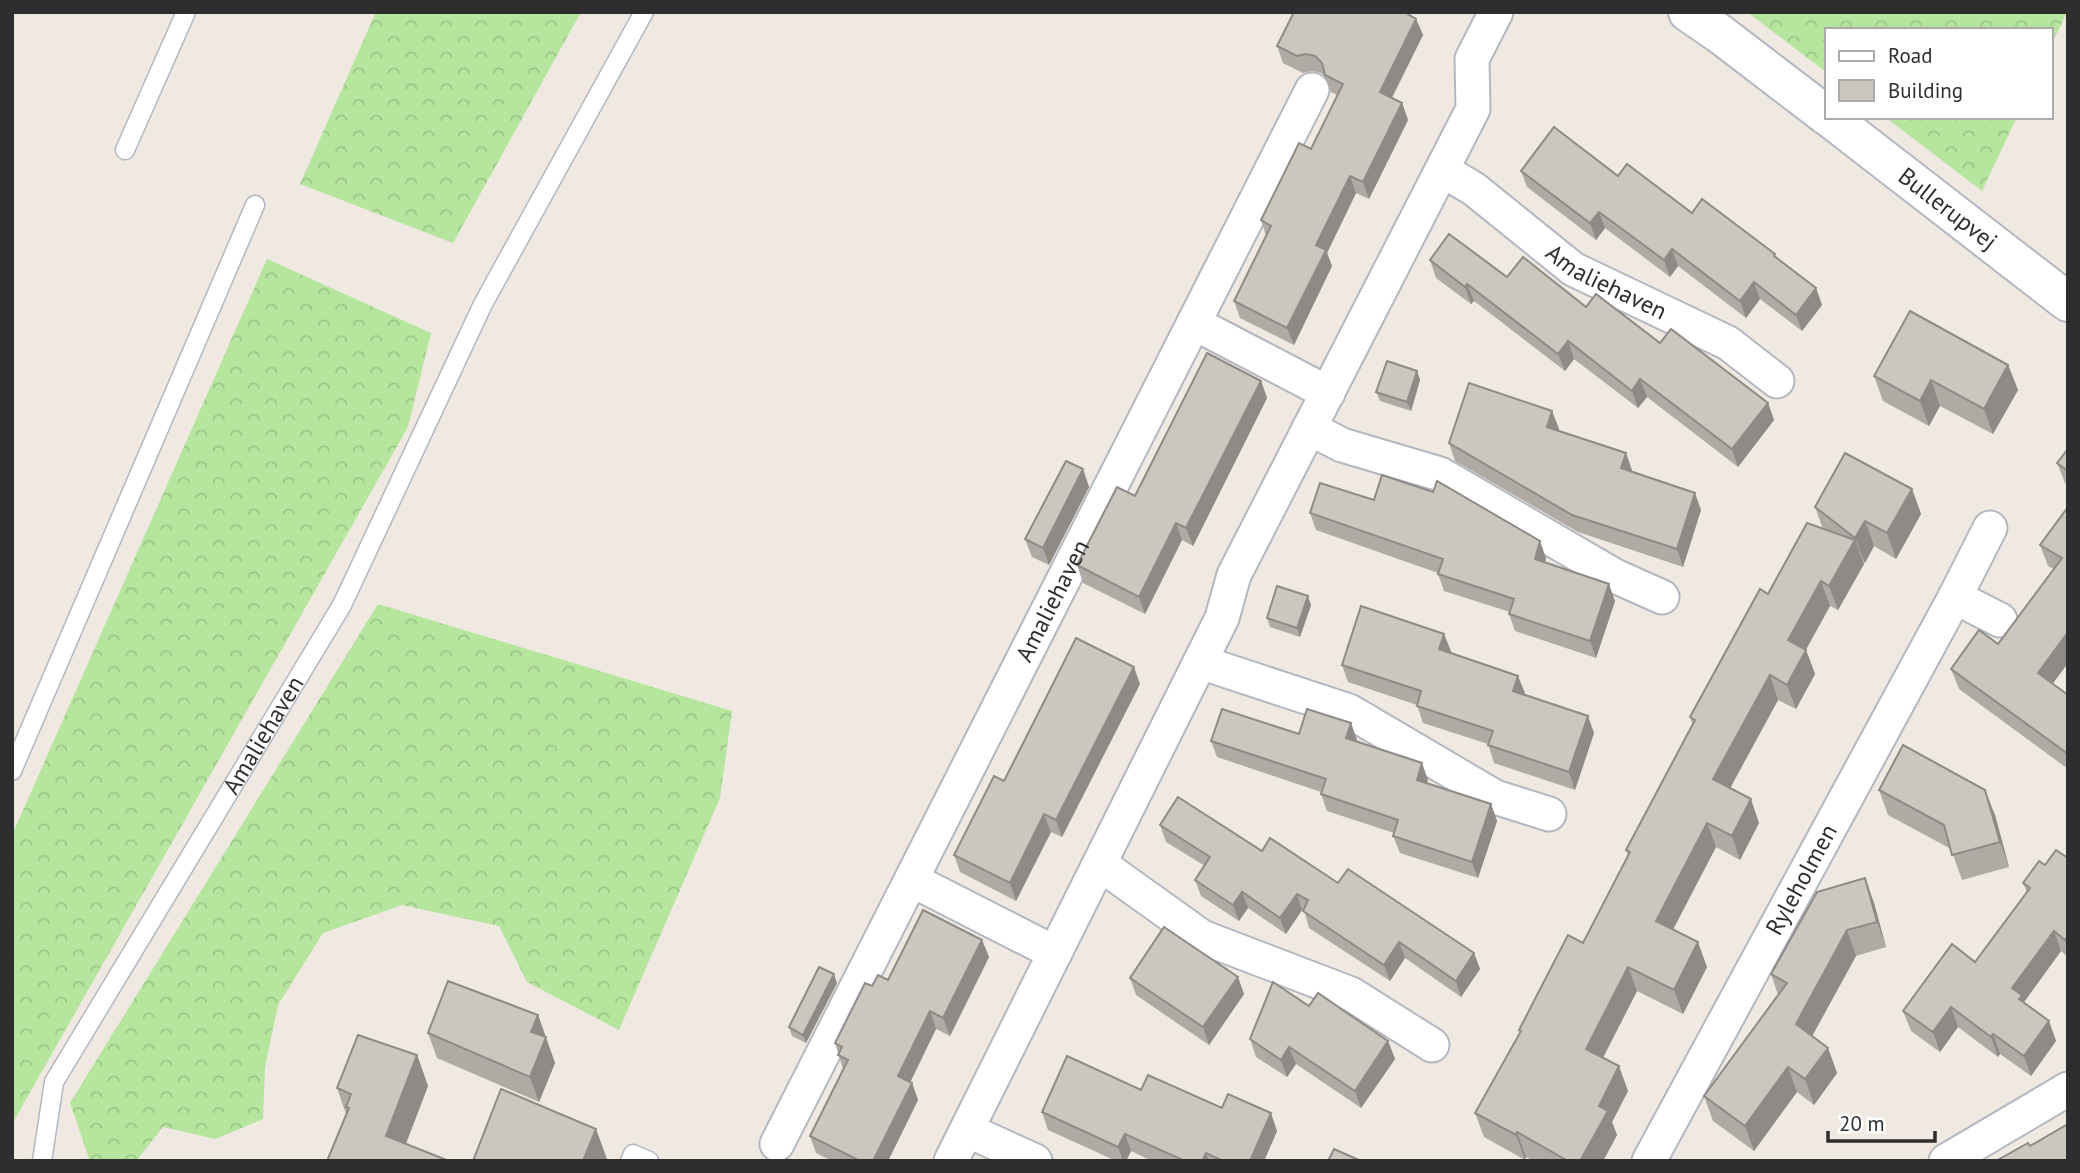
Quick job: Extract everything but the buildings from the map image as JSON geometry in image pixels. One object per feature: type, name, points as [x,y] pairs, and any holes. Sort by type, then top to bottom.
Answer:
[{"type":"street","points":[[951,1161],[1222,618],[1234,575],[1473,109],[1472,59],[1496,12]]},
{"type":"street","name":"Bullerupvej","points":[[1688,12],[1825,114]]},
{"type":"street","name":"Amaliehaven","points":[[777,1144],[1312,90]]},
{"type":"street","name":"Bullerupvej","points":[[1831,119],[2068,302]]},
{"type":"street","name":"Amaliehaven","points":[[1442,170],[1474,189],[1573,269],[1728,343],[1777,381]]},
{"type":"street","points":[[1194,323],[1328,393]]},
{"type":"street","points":[[1309,428],[1342,445],[1440,474],[1615,576],[1662,597]]},
{"type":"street","name":"Ryleholmen","points":[[1649,1161],[1990,528]]},
{"type":"street","points":[[1955,597],[2000,620]]},
{"type":"street","points":[[1200,662],[1349,710],[1495,797],[1549,814]]},
{"type":"street","points":[[1100,864],[1202,937],[1351,994],[1432,1045]]},
{"type":"street","points":[[912,880],[1055,953]]},
{"type":"street","points":[[1946,1161],[2068,1089]]},
{"type":"street","points":[[967,1130],[1035,1161]]},
{"type":"lane","points":[[125,150],[186,12]]},
{"type":"lane","name":"Amaliehaven","points":[[42,1161],[54,1082],[342,605],[482,304],[644,12]]},
{"type":"lane","points":[[12,771],[18,744],[255,205]]},
{"type":"lane","points":[[630,1161],[633,1154],[649,1161]]},
{"type":"green space","points":[[376,12],[581,12],[453,243],[300,184]]},
{"type":"green space","points":[[1747,12],[2067,12],[2052,44],[2052,28],[1825,28],[1825,71]]},
{"type":"green space","points":[[1888,119],[2016,119],[1982,191]]},
{"type":"green space","points":[[267,259],[431,333],[408,427],[12,1124],[12,835]]},
{"type":"green space","points":[[378,604],[732,711],[720,798],[619,1030],[527,982],[499,926],[402,905],[323,933],[278,1005],[265,1067],[263,1119],[215,1139],[163,1127],[136,1161],[90,1161],[70,1103]]}]
